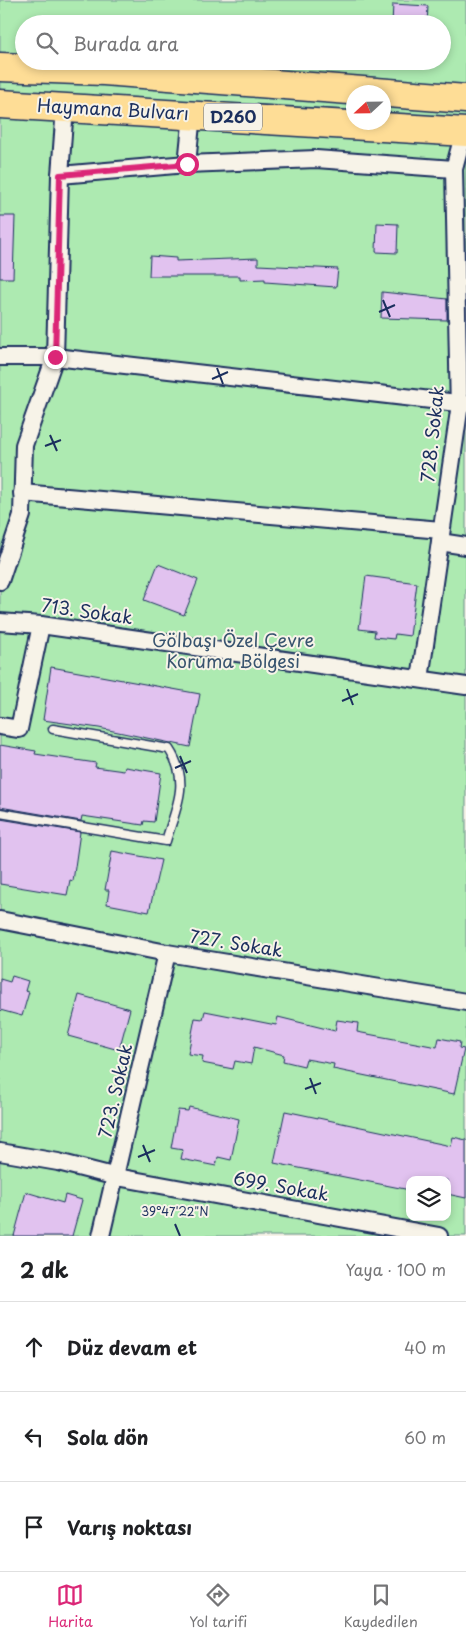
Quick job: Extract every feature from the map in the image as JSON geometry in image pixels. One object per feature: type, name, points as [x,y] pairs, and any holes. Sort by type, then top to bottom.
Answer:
[{"type":"highway","name":"Haymana Bulvarı","points":[[0,67],[15,68]]},
{"type":"highway","name":"Haymana Bulvarı","points":[[78,70],[466,99]]},
{"type":"highway","name":"Haymana Bulvarı","points":[[0,104],[192,114],[465,132]]},
{"type":"street","points":[[0,581],[22,515],[24,445],[55,357],[60,175],[65,107]]},
{"type":"street","points":[[187,164],[192,114]]},
{"type":"street","name":"728. Sokak","points":[[420,679],[440,536],[462,404],[460,199],[454,169],[465,132]]},
{"type":"street","points":[[60,175],[187,164],[316,159],[454,169]]},
{"type":"street","points":[[0,357],[55,357],[462,404]]},
{"type":"street","points":[[22,493],[440,536],[466,546]]},
{"type":"street","name":"713. Sokak","points":[[0,622],[41,625],[466,686]]},
{"type":"street","points":[[0,726],[19,729],[41,625]]},
{"type":"street","name":"727. Sokak","points":[[0,920],[167,953],[466,1002]]},
{"type":"street","name":"723. Sokak","points":[[102,1236],[167,953]]},
{"type":"street","name":"699. Sokak","points":[[0,1152],[58,1162],[116,1177],[439,1236]]},
{"type":"lane","points":[[0,813],[166,841],[182,790],[178,766],[169,749],[52,729]]},
{"type":"green space","name":"Gölbaşı Özel Çevre Koruma Bölgesi","points":[[0,0],[466,0],[466,1236],[0,1236]]},
{"type":"building","points":[[393,4],[428,6],[428,15],[392,15]]},
{"type":"building","points":[[0,216],[15,216],[13,278],[0,278]]},
{"type":"building","points":[[377,223],[398,224],[397,253],[376,252]]},
{"type":"building","points":[[150,256],[176,258],[176,261],[258,258],[258,265],[338,269],[336,287],[265,282],[265,279],[240,280],[240,276],[149,276]]},
{"type":"building","points":[[382,292],[447,299],[447,320],[381,318]]},
{"type":"building","points":[[158,564],[198,580],[184,615],[144,600]]},
{"type":"building","points":[[366,576],[417,583],[410,636],[395,634],[394,639],[374,637],[375,631],[359,629]]},
{"type":"building","points":[[51,667],[200,694],[190,747],[99,728],[43,720]]},
{"type":"building","points":[[0,745],[36,751],[35,754],[96,763],[95,767],[124,771],[125,767],[161,773],[154,822],[144,821],[143,825],[82,816],[81,821],[0,807]]},
{"type":"building","points":[[0,819],[80,832],[73,881],[70,880],[67,895],[0,884]]},
{"type":"building","points":[[112,851],[161,860],[149,912],[107,904],[109,890],[105,890]]},
{"type":"building","points":[[12,976],[28,981],[25,991],[29,992],[22,1016],[0,1010],[0,979],[10,982]]},
{"type":"building","points":[[79,995],[130,1009],[119,1050],[68,1036]]},
{"type":"building","points":[[205,1011],[276,1025],[278,1017],[335,1031],[337,1020],[358,1023],[357,1032],[437,1047],[439,1038],[460,1042],[459,1048],[464,1049],[454,1094],[333,1069],[334,1064],[306,1059],[304,1066],[283,1061],[284,1055],[254,1047],[251,1064],[235,1061],[233,1069],[202,1063],[203,1056],[188,1054],[195,1018],[203,1019]]},
{"type":"building","points":[[189,1107],[239,1119],[231,1160],[218,1157],[216,1166],[181,1159],[183,1150],[171,1148],[178,1110],[188,1111]]},
{"type":"building","points":[[285,1111],[451,1146],[453,1137],[466,1140],[466,1198],[451,1195],[451,1176],[406,1176],[406,1189],[274,1163]]},
{"type":"building","points":[[26,1192],[63,1203],[65,1195],[82,1200],[72,1236],[14,1236]]},
{"type":"route","points":[[55,357],[60,175],[187,164]]}]
